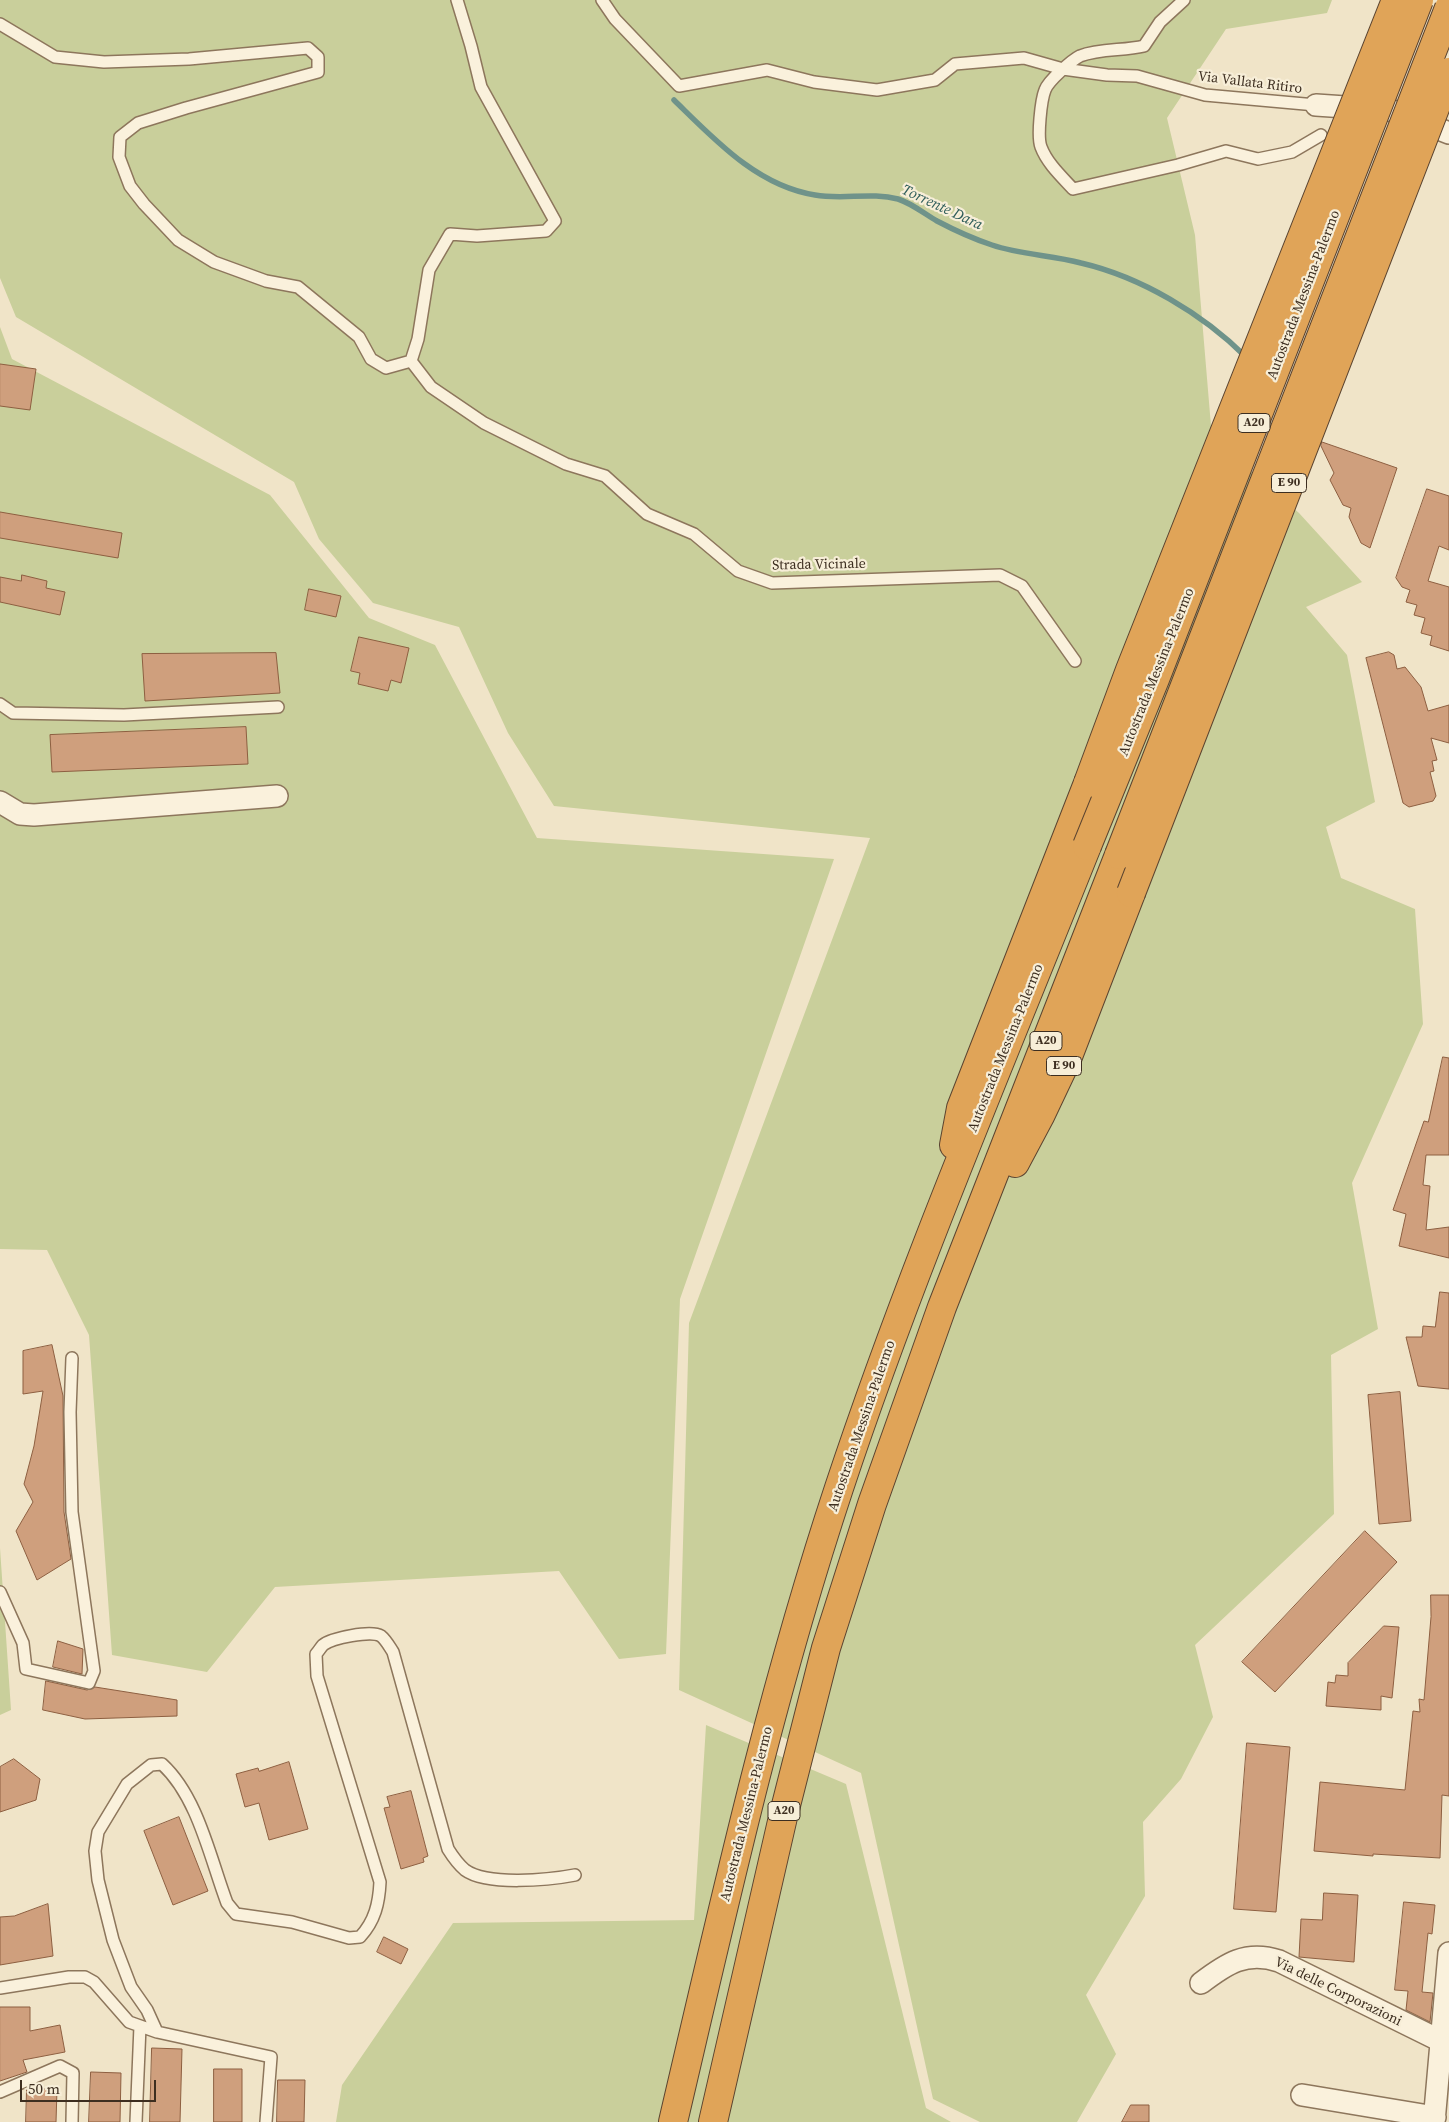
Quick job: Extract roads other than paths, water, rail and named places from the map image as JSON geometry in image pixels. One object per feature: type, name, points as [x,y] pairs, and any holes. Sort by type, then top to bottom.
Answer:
[{"type":"highway","points":[[940,1215],[961,1108],[1130,670],[1396,0]]},
{"type":"highway","name":"Autostrada Messina-Palermo","points":[[673,2122],[749,1797],[790,1643],[839,1487],[910,1290],[1154,679],[1419,0]]},
{"type":"highway","name":"A20","points":[[713,2122],[780,1826],[826,1648],[872,1504],[942,1307],[1449,8]]},
{"type":"highway","name":"E 90","points":[[974,1228],[1001,1188],[1040,1116],[1067,1059],[1449,72]]},
{"type":"street","points":[[1316,105],[1390,110],[1449,133]]},
{"type":"street","points":[[0,802],[20,814],[34,816],[277,796]]},
{"type":"street","points":[[1302,2095],[1435,2119],[1445,2044],[1449,1953]]},
{"type":"street","name":"Via delle Corporazioni","points":[[1201,1984],[1218,1970],[1235,1961],[1250,1956],[1264,1956],[1279,1961],[1445,2044]]},
{"type":"lane","points":[[0,24],[55,57],[104,62],[189,58],[308,48],[318,57],[318,72],[138,123],[120,137],[119,158],[130,186],[178,240],[214,262],[266,281],[298,287],[359,337],[372,359],[386,368],[411,361],[418,339],[429,270],[450,234],[477,236],[546,231],[556,221],[481,88],[472,46],[457,0]]},
{"type":"lane","name":"Via Vallata Ritiro","points":[[602,0],[615,18],[679,86],[767,70],[814,82],[877,90],[935,80],[954,64],[1024,58],[1063,69],[1107,75],[1137,76],[1205,95],[1316,105]]},
{"type":"lane","points":[[1184,0],[1160,22],[1144,46],[1080,56],[1063,69],[1045,89],[1041,115],[1040,145],[1055,170],[1073,189],[1178,165],[1226,151],[1258,159],[1292,152],[1321,135]]},
{"type":"lane","name":"Strada Vicinale","points":[[411,361],[431,387],[484,423],[566,464],[605,476],[647,514],[694,534],[738,571],[772,583],[1000,575],[1022,586],[1075,661]]},
{"type":"lane","points":[[0,704],[13,713],[124,715],[278,707]]},
{"type":"lane","points":[[0,1592],[23,1643],[26,1669],[89,1683],[94,1671],[72,1512],[70,1412],[72,1358]]},
{"type":"lane","points":[[157,2032],[147,2010],[131,1987],[113,1940],[98,1880],[95,1851],[98,1832],[127,1784],[151,1765],[162,1764],[169,1770],[184,1792],[194,1810],[227,1903],[236,1914],[292,1922],[349,1938],[360,1936],[367,1930],[374,1916],[379,1902],[380,1882],[318,1676],[316,1654],[324,1644],[340,1638],[366,1634],[379,1635],[388,1643],[393,1652],[448,1849],[455,1860],[466,1871],[481,1877],[496,1879],[551,1880],[575,1875]]},
{"type":"lane","points":[[0,1988],[69,1976],[85,1977],[94,1982],[130,2022],[157,2032],[270,2057],[266,2122]]},
{"type":"lane","points":[[136,2122],[140,2026]]},
{"type":"lane","points":[[0,2092],[60,2066],[73,2073],[72,2122]]},
{"type":"waterway","name":"Torrente Dara","points":[[674,100],[738,159],[774,182],[794,190],[815,195],[836,197],[878,196],[898,199],[950,228],[992,245],[1104,269],[1148,288],[1191,312],[1211,326],[1246,357]]}]
